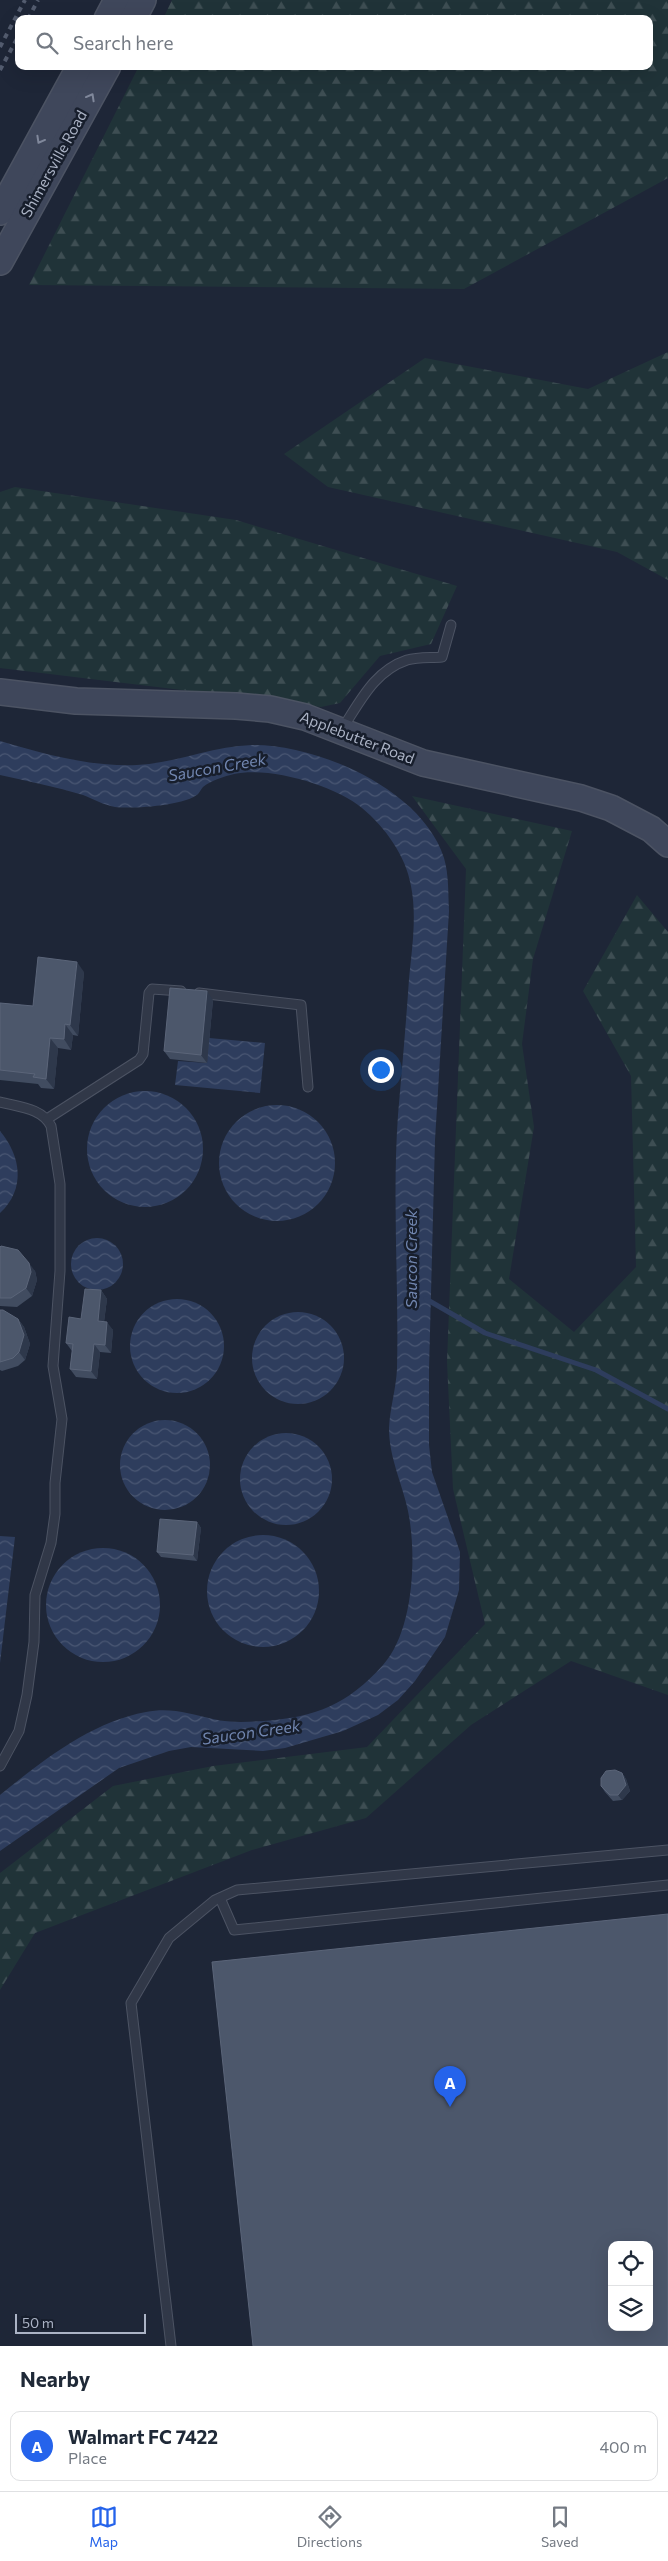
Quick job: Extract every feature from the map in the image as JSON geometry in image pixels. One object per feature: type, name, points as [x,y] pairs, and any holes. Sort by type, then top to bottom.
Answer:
[{"type":"street","points":[[109,15],[117,0]]},
{"type":"street","points":[[135,15],[143,0]]},
{"type":"street","name":"Shimersville Road","points":[[0,212],[78,70]]},
{"type":"street","name":"Shimersville Road","points":[[0,262],[106,70]]},
{"type":"street","name":"Applebutter Road","points":[[0,692],[76,701],[270,709],[305,717],[342,730],[422,763],[581,798],[611,808],[650,829],[668,844]]},
{"type":"lane","points":[[342,730],[375,679],[391,667],[409,659],[442,657],[451,625]]},
{"type":"lane","points":[[47,1119],[139,1060],[143,1054],[149,993],[152,988],[301,1005],[308,1087]]},
{"type":"lane","points":[[0,1102],[39,1112],[47,1119],[51,1126],[60,1184],[60,1270],[53,1366],[62,1419],[51,1543],[35,1595],[34,1642],[27,1695],[19,1731],[0,1766]]},
{"type":"lane","points":[[171,2346],[131,2003],[169,1938],[220,1898],[237,1890],[668,1850]]},
{"type":"lane","points":[[220,1898],[234,1930],[668,1885]]},
{"type":"green space","points":[[172,0],[668,0],[668,178],[464,289],[29,285],[137,70],[653,70],[653,15],[165,15]]},
{"type":"green space","points":[[668,352],[668,580],[617,552],[328,487],[284,454],[425,358],[588,389]]},
{"type":"green space","points":[[15,487],[236,520],[457,586],[431,644],[380,656],[340,703],[321,707],[0,668],[0,492]]},
{"type":"green space","points":[[412,796],[572,831],[533,959],[522,1044],[534,1127],[509,1279],[574,1332],[636,1267],[631,1076],[583,991],[637,895],[668,932],[668,1695],[571,1661],[471,1725],[366,1818],[252,1850],[35,1933],[0,1990],[0,1873],[113,1786],[213,1766],[367,1747],[485,1624],[453,1489],[447,1362],[466,869]]},
{"type":"water","name":"Saucon Creek","points":[[0,741],[67,759],[119,765],[152,764],[223,748],[252,745],[278,747],[307,753],[336,762],[365,776],[391,792],[414,812],[432,834],[446,864],[449,911],[435,1140],[429,1445],[432,1472],[460,1552],[459,1590],[445,1637],[415,1681],[398,1700],[378,1715],[343,1731],[285,1748],[263,1751],[191,1747],[169,1751],[119,1768],[0,1851],[0,1795],[68,1744],[106,1724],[146,1712],[164,1710],[238,1722],[283,1719],[315,1712],[343,1699],[370,1679],[383,1665],[401,1633],[411,1591],[411,1529],[408,1511],[393,1460],[389,1428],[397,1369],[396,1147],[414,921],[411,886],[404,864],[393,843],[371,816],[362,808],[336,792],[301,779],[283,775],[248,772],[230,775],[214,781],[203,787],[198,794],[182,801],[145,807],[115,807],[73,792],[0,775]]},
{"type":"water","points":[[209,1038],[265,1043],[260,1093],[175,1085],[178,1061],[207,1063]]},
{"type":"water","points":[[145,1091],[167,1095],[177,1100],[186,1108],[194,1117],[199,1127],[203,1149],[199,1171],[194,1181],[186,1190],[177,1198],[167,1203],[145,1207],[123,1203],[113,1198],[104,1190],[96,1181],[91,1171],[87,1149],[91,1127],[96,1117],[104,1108],[113,1100],[123,1095]]},
{"type":"water","points":[[277,1105],[299,1110],[318,1122],[330,1141],[335,1163],[330,1185],[318,1204],[299,1216],[277,1221],[255,1216],[236,1204],[224,1185],[219,1163],[224,1141],[236,1122],[255,1110]]},
{"type":"water","points":[[0,1131],[13,1151],[18,1172],[14,1194],[0,1213]]},
{"type":"water","points":[[97,1238],[107,1240],[115,1246],[121,1254],[123,1264],[121,1274],[115,1282],[107,1288],[97,1290],[87,1288],[79,1282],[73,1274],[71,1264],[73,1254],[79,1246],[87,1240]]},
{"type":"water","points":[[177,1299],[195,1303],[210,1313],[220,1328],[224,1346],[220,1364],[210,1379],[195,1389],[177,1393],[159,1389],[144,1379],[134,1364],[130,1346],[134,1328],[144,1313],[159,1303]]},
{"type":"water","points":[[298,1312],[315,1316],[330,1326],[340,1341],[344,1358],[340,1375],[330,1390],[315,1400],[298,1404],[281,1400],[266,1390],[256,1375],[252,1358],[256,1341],[266,1326],[281,1316]]},
{"type":"water","points":[[165,1420],[182,1423],[197,1433],[207,1448],[210,1465],[207,1482],[197,1497],[182,1507],[165,1510],[148,1507],[133,1497],[123,1482],[120,1465],[123,1448],[133,1433],[148,1423]]},
{"type":"water","points":[[286,1433],[304,1436],[319,1446],[329,1461],[332,1479],[329,1497],[319,1512],[304,1522],[286,1525],[268,1522],[253,1512],[243,1497],[240,1479],[243,1461],[253,1446],[268,1436]]},
{"type":"water","points":[[263,1535],[284,1539],[303,1551],[315,1570],[319,1591],[315,1612],[303,1631],[284,1643],[263,1647],[242,1643],[223,1631],[211,1612],[207,1591],[211,1570],[223,1551],[242,1539]]},
{"type":"water","points":[[0,1536],[15,1537],[0,1663]]},
{"type":"water","points":[[103,1548],[125,1553],[143,1565],[155,1583],[160,1605],[155,1627],[143,1645],[125,1657],[103,1662],[81,1657],[63,1645],[51,1627],[46,1605],[51,1583],[63,1565],[81,1553]]},
{"type":"building","points":[[38,957],[77,962],[70,1025],[65,1024],[64,1039],[50,1038],[46,1079],[33,1077],[35,1074],[0,1070],[0,1003],[33,1006]]},
{"type":"building","points":[[170,988],[207,991],[201,1055],[164,1051]]},
{"type":"building","points":[[1,1246],[18,1250],[29,1263],[31,1272],[26,1288],[11,1298],[0,1298]]},
{"type":"building","points":[[85,1289],[101,1290],[98,1321],[107,1322],[105,1345],[94,1344],[91,1371],[70,1369],[73,1344],[66,1343],[69,1317],[81,1319]]},
{"type":"building","points":[[0,1310],[18,1319],[24,1335],[19,1352],[13,1358],[0,1362]]},
{"type":"building","points":[[160,1519],[197,1522],[193,1555],[157,1552]]},
{"type":"building","points":[[615,1770],[622,1773],[626,1785],[618,1795],[610,1795],[601,1786],[601,1778],[606,1771]]},
{"type":"building","points":[[668,1914],[668,2346],[253,2346],[212,1962]]},
{"type":"waterway","name":"Saucon Creek","points":[[426,1299],[485,1333],[596,1370],[668,1409]]},
{"type":"railway","points":[[17,15],[25,0]]},
{"type":"railway","points":[[30,15],[38,0]]},
{"type":"railway","points":[[0,47],[15,19]]},
{"type":"railway","points":[[0,70],[15,42]]},
{"type":"place","name":"Walmart FC 7422","points":[[450,2107]]}]
